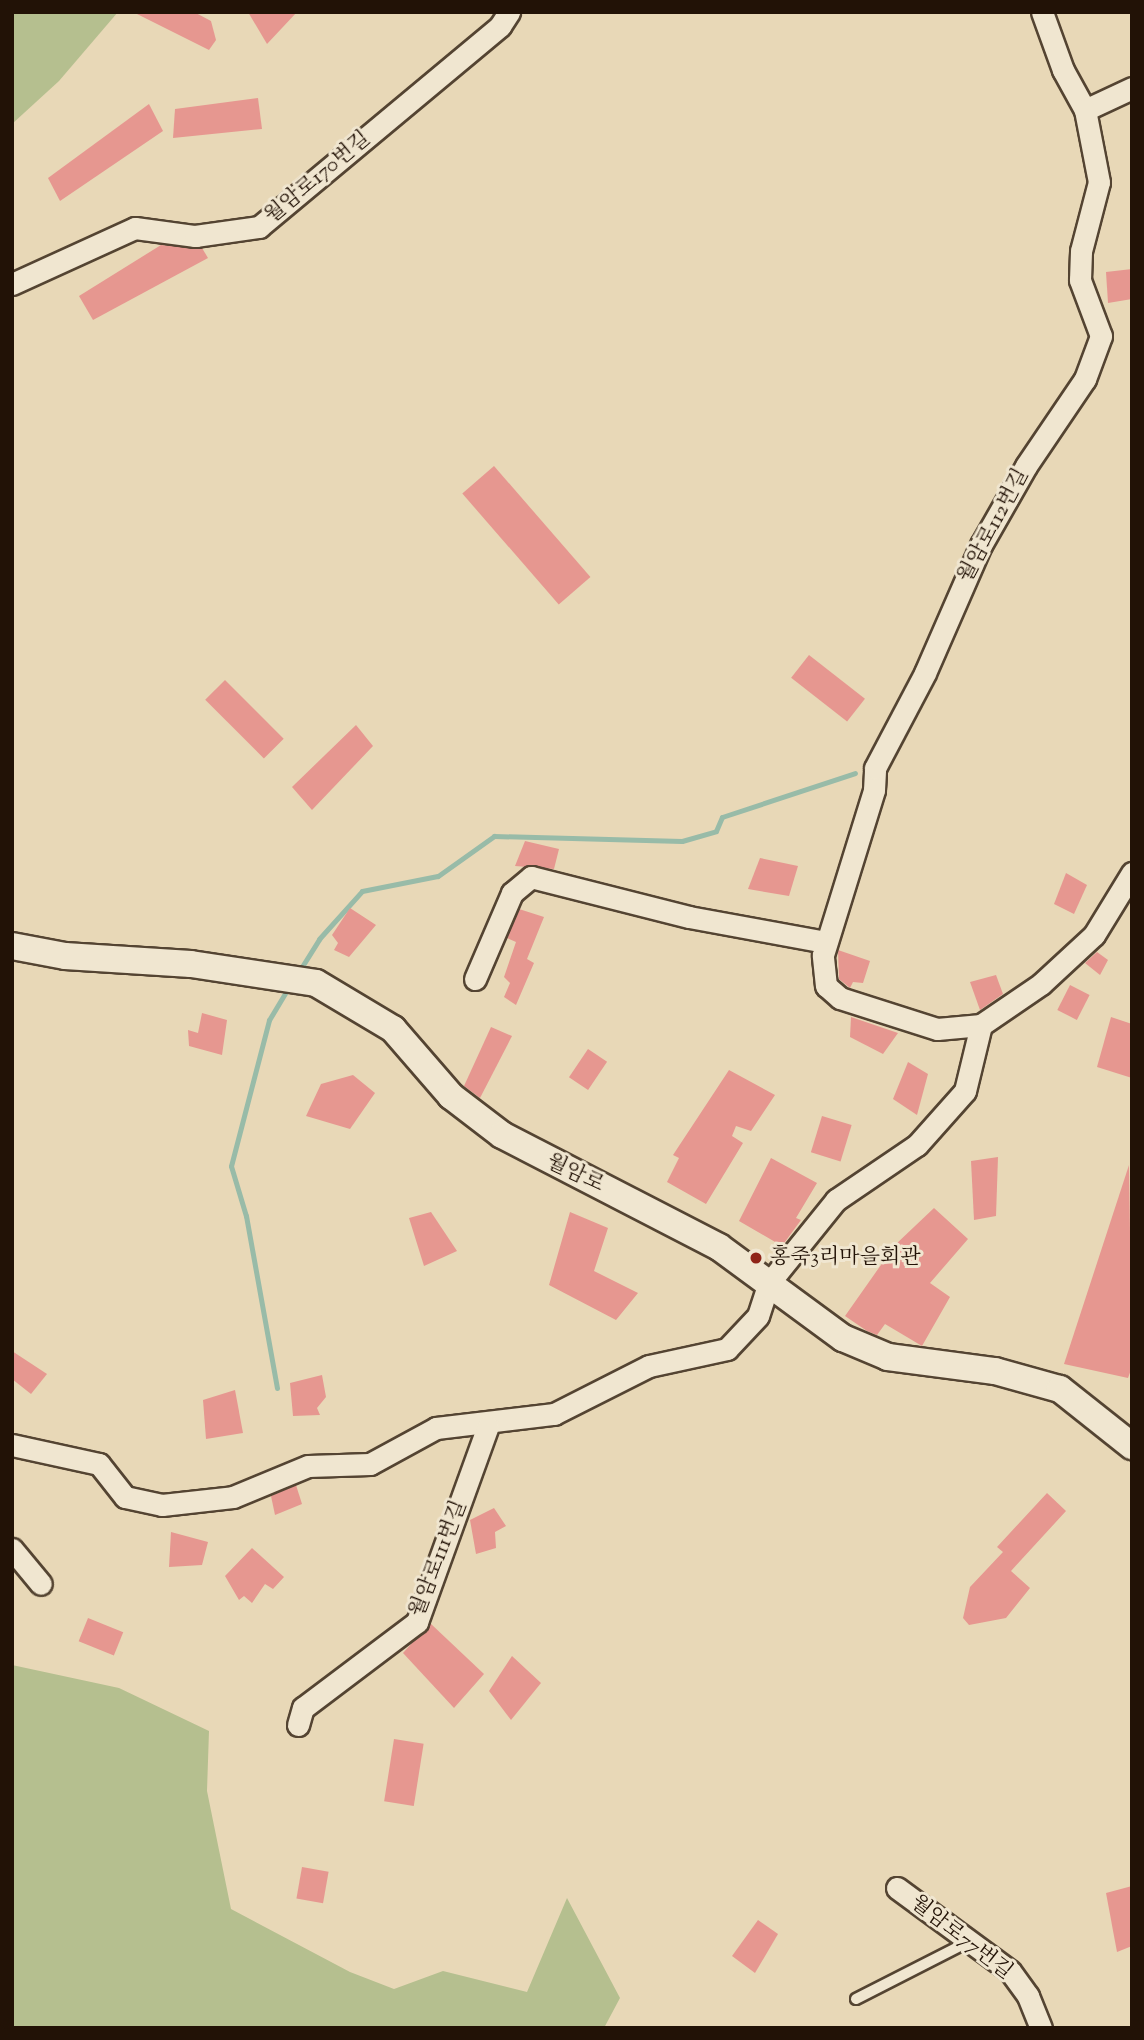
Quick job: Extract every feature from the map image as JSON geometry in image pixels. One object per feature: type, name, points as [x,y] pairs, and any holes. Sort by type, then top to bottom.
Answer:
[{"type":"street","name":"월암로170번길","points":[[12,284],[135,228],[195,236],[258,227],[500,26],[509,12]]},
{"type":"street","points":[[1042,12],[1063,70],[1085,110],[1132,88]]},
{"type":"street","name":"월암로112번길","points":[[1085,110],[1099,182],[1081,251],[1080,280],[1101,336],[1085,379],[1026,466],[981,545],[874,768],[874,790],[825,942],[826,986],[840,998],[937,1029],[981,1025],[1041,984],[1094,935],[1132,873]]},
{"type":"street","points":[[475,979],[512,892],[531,877],[689,917],[825,942]]},
{"type":"street","name":"월암로","points":[[12,946],[65,956],[295,977],[393,1029],[451,1096],[502,1135],[665,1215],[864,1349],[1028,1377],[1060,1389],[1132,1446]]},
{"type":"street","points":[[12,1446],[99,1464],[125,1496],[162,1505],[233,1497],[308,1466],[370,1464],[436,1428],[488,1426],[554,1414],[649,1366],[727,1349],[758,1316],[769,1283],[836,1200],[918,1145],[965,1091],[981,1025]]},
{"type":"street","name":"월암로111번길","points":[[298,1725],[303,1708],[417,1622],[488,1426]]},
{"type":"street","points":[[12,1549],[41,1584]]},
{"type":"street","name":"월암로77번길","points":[[897,1888],[1010,1971],[1028,1996],[1041,2028]]},
{"type":"lane","points":[[856,1999],[970,1941]]},
{"type":"green space","points":[[12,12],[118,12],[59,81],[12,124]]},
{"type":"green space","points":[[12,1665],[119,1688],[209,1731],[207,1791],[231,1909],[350,1972],[394,1989],[443,1971],[527,1992],[567,1898],[620,1998],[604,2028],[12,2028]]},
{"type":"building","points":[[133,12],[194,12],[211,21],[216,40],[209,50]]},
{"type":"building","points":[[248,12],[297,12],[267,44]]},
{"type":"building","points":[[258,98],[262,129],[173,138],[175,109]]},
{"type":"building","points":[[149,104],[163,131],[60,201],[48,178]]},
{"type":"building","points":[[161,245],[202,248],[208,258],[93,320],[79,296]]},
{"type":"building","points":[[1132,269],[1132,299],[1108,303],[1106,272]]},
{"type":"building","points":[[494,466],[590,577],[559,604],[462,494]]},
{"type":"building","points":[[809,655],[865,699],[847,722],[791,678]]},
{"type":"building","points":[[225,680],[284,739],[264,758],[205,700]]},
{"type":"building","points":[[356,725],[373,746],[312,810],[292,787]]},
{"type":"building","points":[[525,841],[559,849],[554,869],[515,866]]},
{"type":"building","points":[[760,858],[798,866],[789,896],[748,889]]},
{"type":"building","points":[[1066,873],[1087,885],[1074,914],[1054,904]]},
{"type":"building","points":[[350,908],[376,925],[349,957],[334,950],[338,943],[332,935]]},
{"type":"building","points":[[519,909],[544,917],[527,959],[534,963],[516,1005],[504,997],[510,983],[504,977],[516,942],[507,938]]},
{"type":"building","points":[[838,950],[870,961],[863,983],[853,982],[850,988],[839,979]]},
{"type":"building","points":[[1097,952],[1108,960],[1100,975],[1085,963]]},
{"type":"building","points":[[996,975],[1003,994],[980,1010],[970,982]]},
{"type":"building","points":[[1070,985],[1090,995],[1077,1020],[1057,1010]]},
{"type":"building","points":[[202,1013],[227,1020],[222,1055],[189,1046],[188,1030],[198,1033]]},
{"type":"building","points":[[851,1017],[898,1033],[883,1054],[850,1037]]},
{"type":"building","points":[[1111,1017],[1132,1024],[1132,1078],[1097,1067]]},
{"type":"building","points":[[491,1027],[512,1036],[480,1098],[464,1086]]},
{"type":"building","points":[[588,1049],[607,1062],[588,1090],[569,1077]]},
{"type":"building","points":[[908,1062],[928,1074],[917,1115],[893,1099]]},
{"type":"building","points":[[729,1070],[775,1095],[751,1131],[736,1126],[732,1136],[743,1143],[706,1204],[667,1182],[679,1158],[673,1155]]},
{"type":"building","points":[[353,1075],[375,1093],[350,1129],[306,1116],[321,1084]]},
{"type":"building","points":[[822,1116],[852,1125],[841,1161],[811,1152]]},
{"type":"building","points":[[998,1157],[996,1216],[974,1220],[971,1161]]},
{"type":"building","points":[[771,1158],[817,1183],[796,1218],[801,1220],[782,1246],[739,1221]]},
{"type":"building","points":[[1129,1165],[1132,1367],[1128,1378],[1064,1364]]},
{"type":"building","points":[[934,1208],[968,1239],[930,1283],[950,1297],[922,1346],[885,1324],[877,1335],[867,1331],[845,1316],[895,1245]]},
{"type":"building","points":[[431,1212],[457,1251],[424,1266],[409,1218]]},
{"type":"building","points":[[570,1212],[608,1228],[594,1271],[638,1293],[616,1320],[549,1285]]},
{"type":"building","points":[[12,1351],[47,1374],[31,1394],[12,1379]]},
{"type":"building","points":[[322,1375],[326,1397],[317,1408],[320,1415],[293,1416],[290,1383]]},
{"type":"building","points":[[235,1390],[243,1433],[206,1439],[203,1400]]},
{"type":"building","points":[[296,1485],[302,1504],[275,1515],[271,1496]]},
{"type":"building","points":[[1047,1493],[1066,1511],[1011,1571],[1030,1588],[1006,1618],[969,1625],[963,1618],[970,1587],[1003,1552],[997,1547]]},
{"type":"building","points":[[494,1508],[506,1526],[495,1532],[496,1548],[476,1554],[470,1520]]},
{"type":"building","points":[[171,1532],[208,1542],[202,1565],[169,1567]]},
{"type":"building","points":[[252,1548],[284,1577],[273,1589],[265,1584],[252,1603],[244,1596],[239,1600],[225,1576]]},
{"type":"building","points":[[88,1618],[123,1632],[114,1655],[79,1641]]},
{"type":"building","points":[[430,1623],[484,1674],[454,1708],[403,1653]]},
{"type":"building","points":[[512,1656],[541,1683],[511,1720],[489,1691]]},
{"type":"building","points":[[394,1739],[424,1744],[414,1806],[384,1801]]},
{"type":"building","points":[[302,1867],[329,1872],[323,1903],[296,1899]]},
{"type":"building","points":[[1132,1886],[1132,1946],[1117,1952],[1106,1893]]},
{"type":"building","points":[[758,1920],[778,1934],[755,1973],[732,1956]]},
{"type":"waterway","points":[[298,973],[319,939],[362,891],[438,876],[494,836],[682,841],[716,831],[722,817],[855,773]]},
{"type":"waterway","points":[[277,1388],[246,1216],[231,1166],[269,1020],[289,987]]},
{"type":"place","name":"홍죽3리마을회관","points":[[756,1258]]}]
